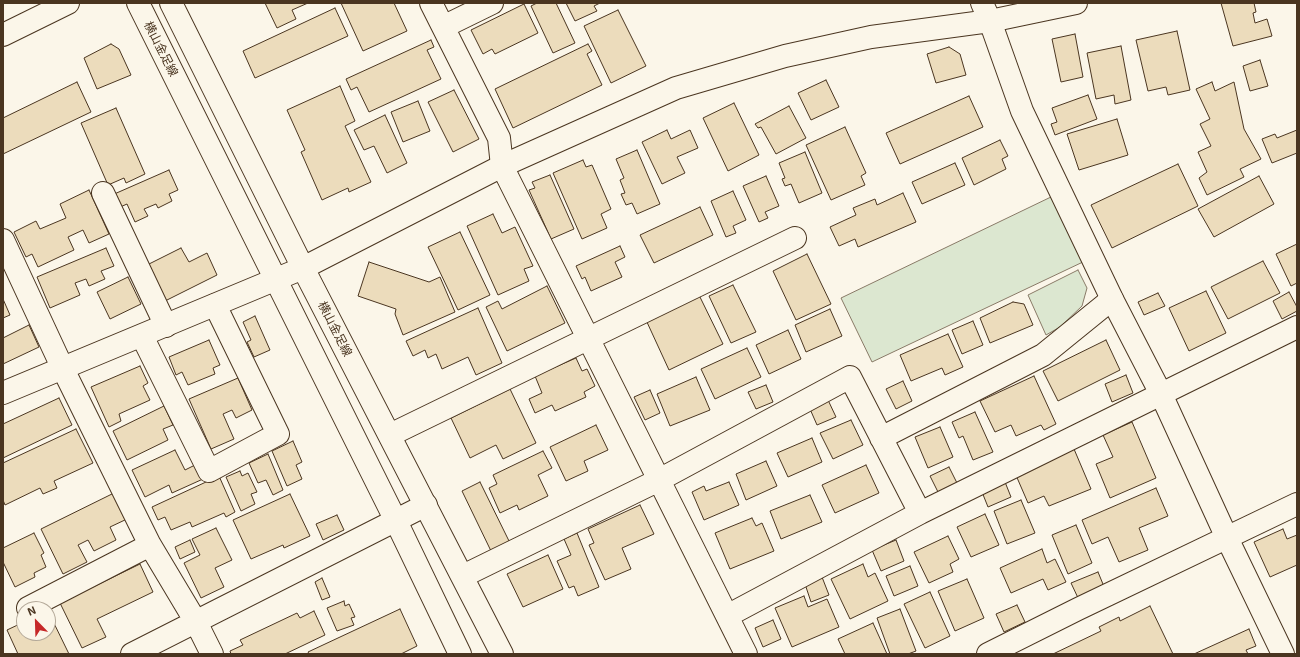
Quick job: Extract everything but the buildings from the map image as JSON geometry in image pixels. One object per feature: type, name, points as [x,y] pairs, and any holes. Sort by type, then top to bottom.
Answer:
[{"type":"street","points":[[3,35],[68,3]]},
{"type":"street","name":"横山金足線","points":[[138,3],[396,521],[460,654]]},
{"type":"street","name":"横山金足線","points":[[171,3],[303,268],[502,654]]},
{"type":"street","points":[[431,3],[499,138],[502,166],[746,654]]},
{"type":"street","points":[[443,27],[492,3]]},
{"type":"street","points":[[3,394],[303,268],[502,166],[676,88],[785,56],[986,12],[1076,3]]},
{"type":"street","points":[[986,12],[1022,111],[1112,299],[1161,394],[1227,538],[1283,654]]},
{"type":"street","points":[[103,192],[166,326]]},
{"type":"street","points":[[390,435],[795,238]]},
{"type":"street","points":[[3,240],[63,369],[150,545],[196,622],[212,654]]},
{"type":"street","points":[[881,438],[1043,355],[1112,299]]},
{"type":"street","points":[[142,336],[209,471],[278,434],[215,305]]},
{"type":"street","points":[[727,616],[920,513],[1297,327]]},
{"type":"street","points":[[463,576],[659,480],[850,377],[920,513]]},
{"type":"street","points":[[988,654],[1297,504]]},
{"type":"street","points":[[132,654],[426,505]]},
{"type":"street","points":[[42,601],[150,545]]},
{"type":"green space","points":[[1053,196],[1085,261],[872,362],[841,298]]},
{"type":"green space","points":[[1078,270],[1087,288],[1082,306],[1060,327],[1046,335],[1028,295]]}]
